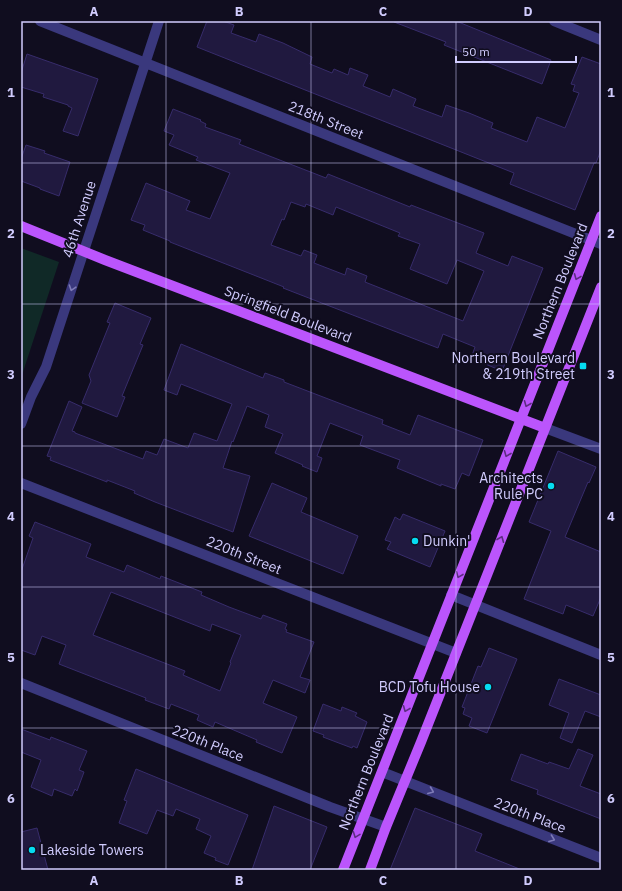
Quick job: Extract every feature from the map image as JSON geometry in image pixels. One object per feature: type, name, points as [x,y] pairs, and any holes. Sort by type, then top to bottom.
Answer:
[{"type":"main road","name":"Northern Boulevard","points":[[343,870],[521,418],[596,242],[601,216]]},
{"type":"main road","name":"Springfield Boulevard","points":[[21,226],[545,428]]},
{"type":"main road","points":[[370,870],[601,287]]},
{"type":"street","name":"218th Street","points":[[40,21],[596,242]]},
{"type":"street","name":"46th Avenue","points":[[21,424],[31,397],[46,367],[159,21]]},
{"type":"street","points":[[554,21],[601,40]]},
{"type":"street","points":[[545,428],[601,449]]},
{"type":"street","name":"220th Street","points":[[21,483],[456,653]]},
{"type":"street","points":[[451,595],[601,655]]},
{"type":"street","name":"220th Place","points":[[21,683],[386,827]]},
{"type":"street","name":"220th Place","points":[[382,772],[601,858]]},
{"type":"green space","points":[[21,248],[59,262],[21,378]]},
{"type":"building","points":[[207,21],[223,21],[234,25],[231,33],[256,42],[259,34],[283,43],[312,57],[310,64],[332,73],[334,69],[348,75],[350,68],[368,75],[363,86],[390,97],[393,89],[416,99],[413,106],[442,117],[446,105],[493,123],[491,128],[527,142],[537,117],[565,128],[579,93],[573,91],[575,85],[571,84],[582,57],[601,64],[601,150],[596,163],[594,163],[575,210],[510,184],[514,173],[197,47]]},
{"type":"building","points":[[456,21],[551,60],[542,84],[444,45],[446,42],[394,22]]},
{"type":"building","points":[[27,54],[98,79],[78,136],[63,131],[72,108],[68,105],[43,97],[44,94],[21,87],[21,73]]},
{"type":"building","points":[[173,109],[201,120],[200,121],[206,124],[205,127],[241,140],[239,144],[326,178],[328,174],[410,207],[411,205],[484,233],[476,253],[508,266],[512,256],[543,268],[502,371],[471,358],[475,347],[443,334],[438,348],[283,288],[284,287],[143,230],[145,225],[131,220],[146,183],[190,201],[186,210],[210,219],[230,173],[196,160],[198,157],[169,145],[174,135],[164,131]],"holes":[[[291,202],[305,207],[306,204],[333,215],[336,207],[400,233],[398,236],[420,244],[410,269],[447,284],[457,260],[484,271],[463,321],[365,282],[367,276],[347,268],[345,275],[314,263],[317,255],[304,250],[301,256],[271,245],[282,219],[284,220]]]},
{"type":"building","points":[[26,145],[45,151],[44,153],[70,162],[59,196],[21,181],[21,159]]},
{"type":"building","points":[[115,303],[151,318],[140,344],[143,345],[122,396],[125,397],[117,417],[82,403],[91,381],[89,375],[110,323],[107,322]]},
{"type":"building","points":[[181,344],[263,378],[265,373],[284,380],[284,382],[383,420],[382,424],[410,435],[418,415],[483,440],[469,476],[462,473],[455,489],[441,484],[441,486],[397,468],[400,460],[360,445],[363,436],[330,423],[317,456],[322,458],[317,472],[275,453],[283,434],[265,427],[269,415],[247,406],[233,442],[232,441],[223,468],[250,476],[233,532],[155,502],[134,493],[135,491],[50,460],[51,457],[47,456],[69,401],[82,407],[72,431],[143,459],[146,451],[157,455],[164,439],[188,448],[194,433],[217,441],[232,404],[181,384],[177,395],[164,390]]},
{"type":"building","points":[[558,451],[596,467],[589,483],[588,482],[565,537],[601,552],[601,597],[593,616],[566,605],[563,614],[524,599],[551,531],[529,522]]},
{"type":"building","points":[[272,483],[307,498],[301,512],[358,536],[343,574],[249,536]]},
{"type":"building","name":"Dunkin'","points":[[403,514],[445,531],[430,567],[387,549],[391,542],[385,540],[395,517],[400,520]]},
{"type":"building","points":[[35,522],[91,544],[86,557],[124,572],[127,565],[160,579],[161,576],[202,592],[201,595],[229,607],[261,619],[263,615],[287,624],[285,629],[287,630],[286,632],[314,642],[300,677],[310,680],[305,693],[273,680],[263,703],[297,717],[282,753],[256,742],[257,740],[215,722],[213,727],[197,720],[199,715],[171,704],[169,709],[145,700],[146,698],[59,664],[66,645],[42,636],[35,655],[21,650],[21,572],[33,538],[29,536]],"holes":[[[111,592],[210,631],[212,624],[241,635],[220,691],[183,675],[185,671],[93,635]]]},
{"type":"building","name":"BCD Tofu House","points":[[489,648],[517,659],[487,733],[469,726],[472,718],[463,714],[465,708],[462,707],[478,666],[481,667]]},
{"type":"building","points":[[559,679],[601,695],[601,717],[585,711],[572,743],[560,738],[569,713],[549,705]]},
{"type":"building","points":[[323,704],[341,711],[342,707],[357,713],[355,716],[367,722],[357,748],[353,746],[352,748],[323,737],[324,735],[313,731]]},
{"type":"building","points":[[21,729],[50,740],[51,737],[87,751],[79,770],[84,772],[77,791],[75,789],[72,796],[54,789],[52,796],[31,787],[41,760],[21,752]]},
{"type":"building","points":[[578,749],[593,755],[580,786],[601,794],[601,819],[537,794],[538,790],[511,780],[521,754],[548,764],[549,762],[569,769]]},
{"type":"building","points":[[136,769],[248,815],[228,865],[215,860],[216,858],[204,853],[211,836],[196,829],[200,819],[176,809],[173,816],[157,810],[147,834],[119,823],[127,801],[124,800]]},
{"type":"building","points":[[274,806],[327,827],[310,870],[252,870]]},
{"type":"building","points":[[415,808],[482,834],[475,851],[522,870],[390,870]]},
{"type":"building","name":"Lakeside Towers","points":[[37,828],[48,870],[21,870],[21,832]]},
{"type":"place","name":"Northern Boulevard & 219th Street","points":[[583,366]]},
{"type":"place","name":"Architects Rule PC","points":[[551,486]]},
{"type":"place","name":"Dunkin'","points":[[415,541]]},
{"type":"place","name":"BCD Tofu House","points":[[488,687]]},
{"type":"place","name":"Lakeside Towers","points":[[32,850]]}]
